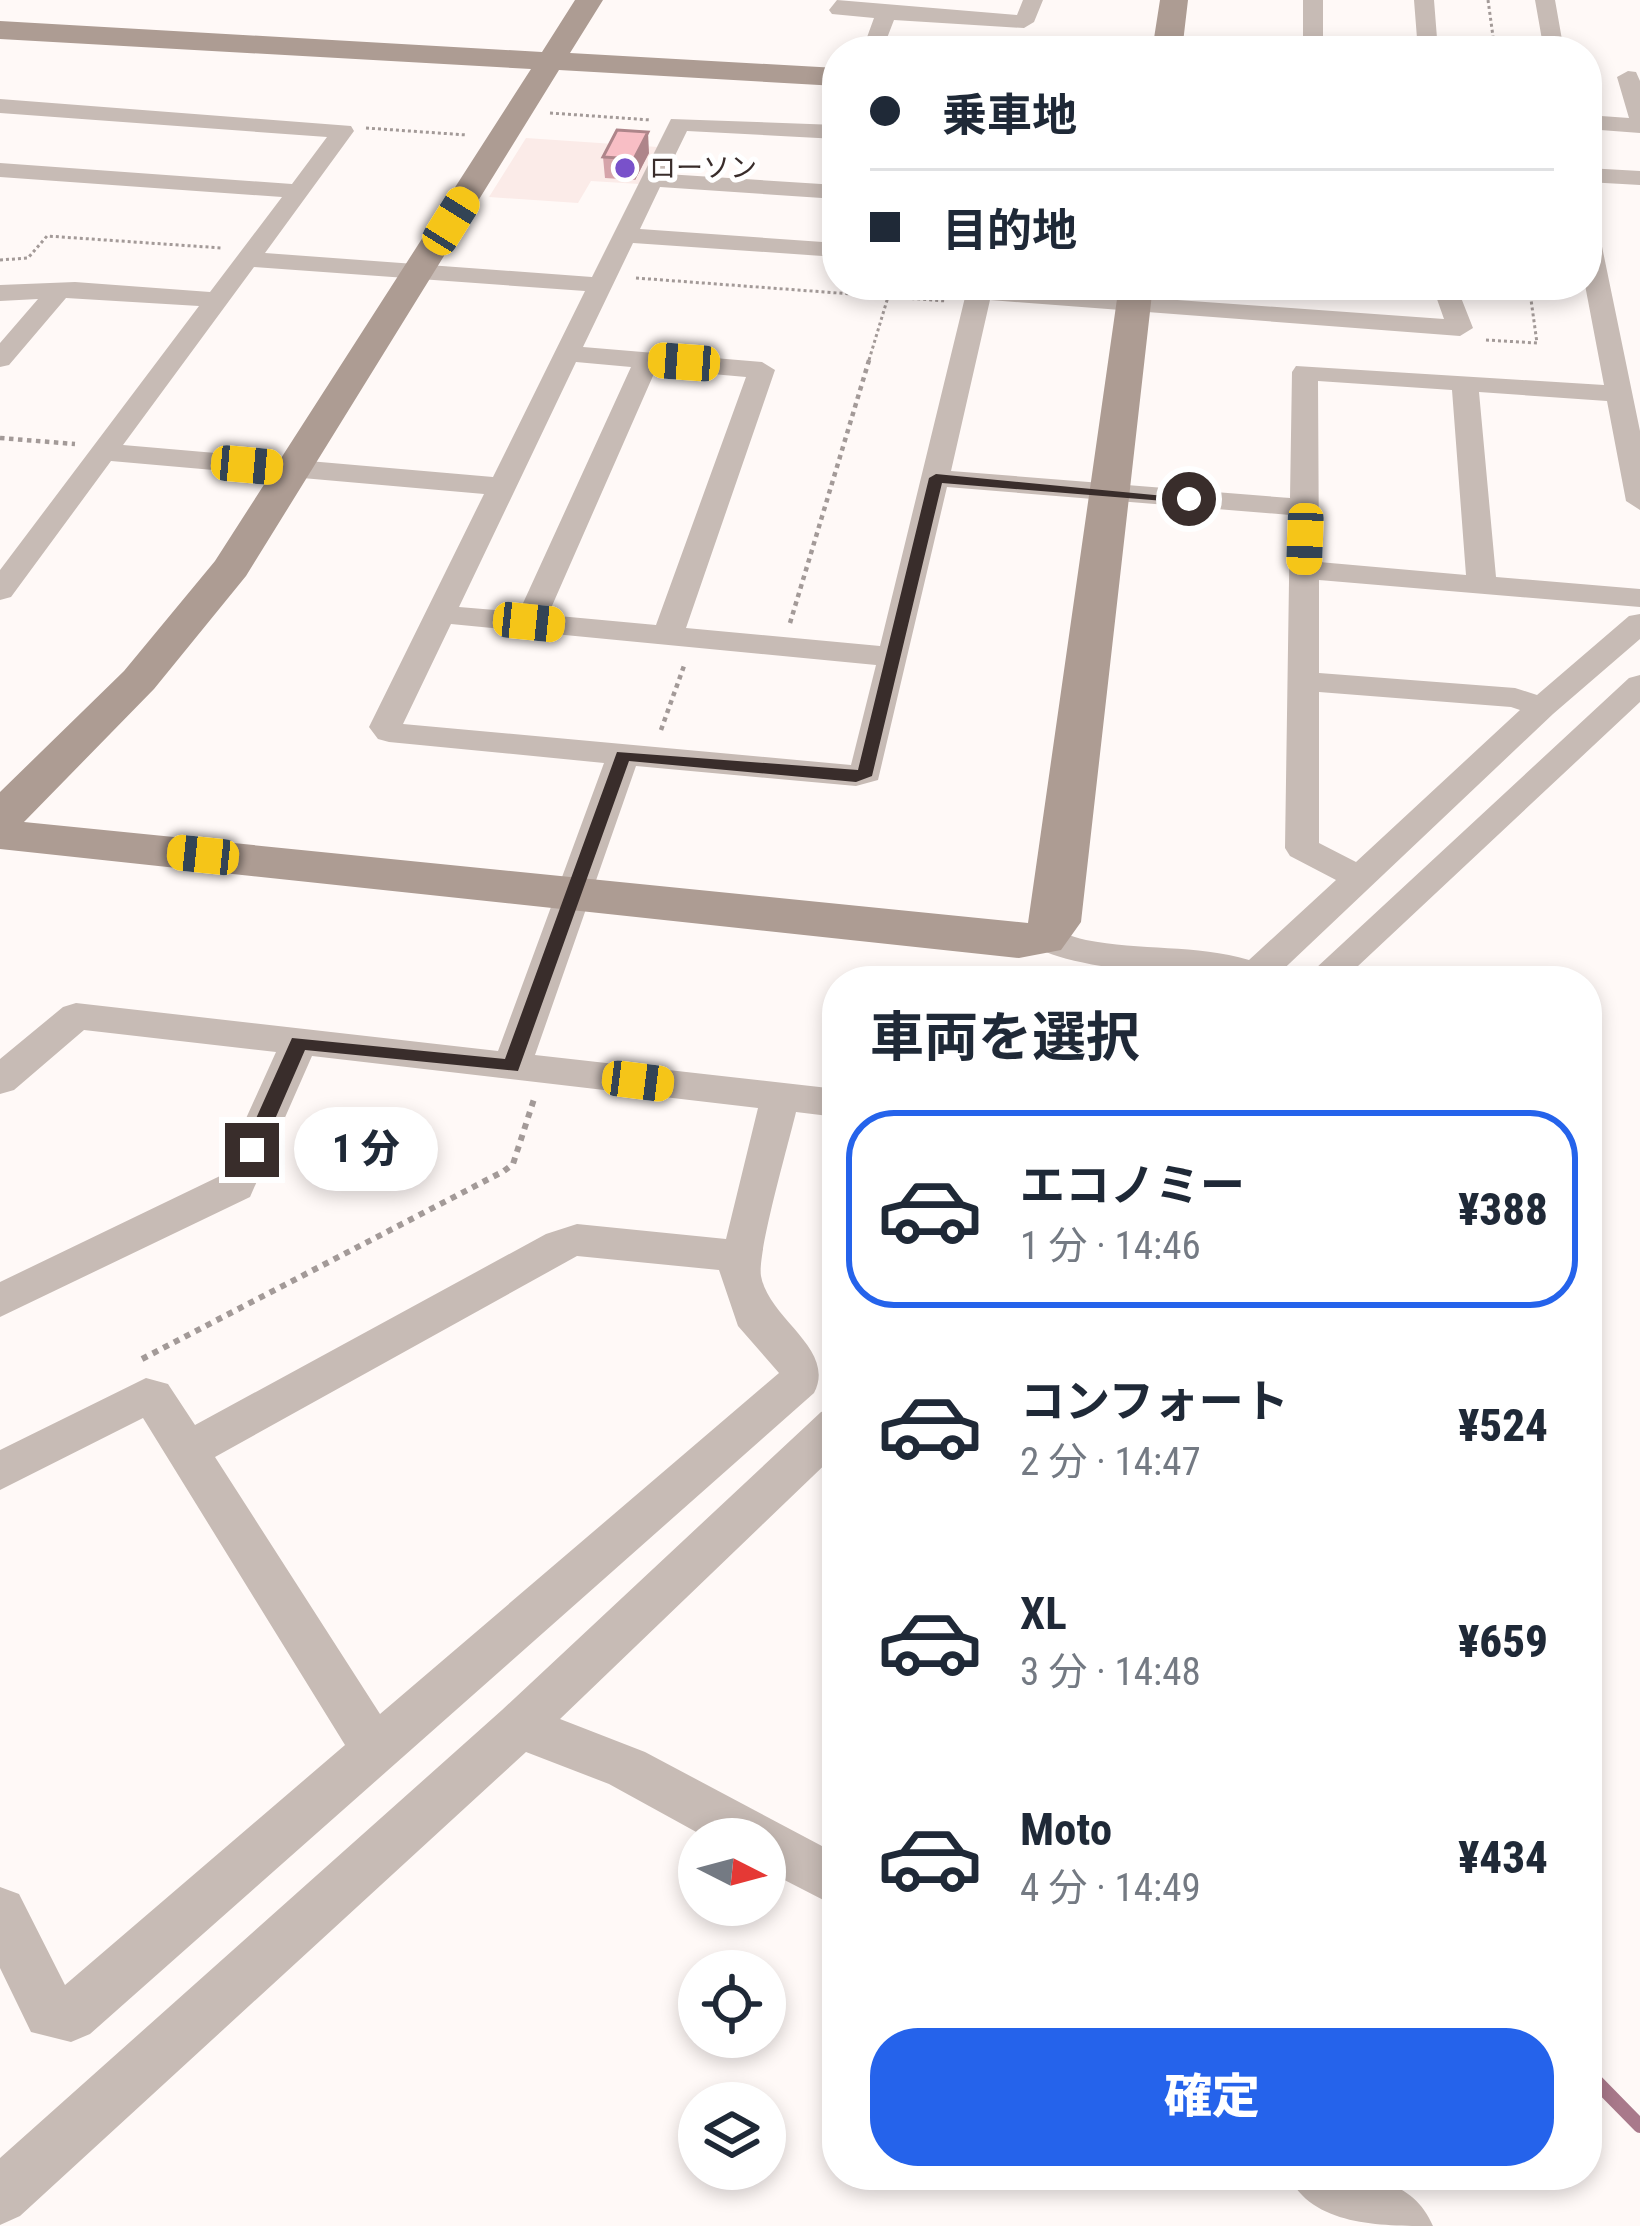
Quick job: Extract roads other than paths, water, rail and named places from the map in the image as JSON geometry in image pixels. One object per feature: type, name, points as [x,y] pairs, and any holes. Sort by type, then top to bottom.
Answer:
[{"type":"street","points":[[0,818],[101,721],[188,624],[295,469],[590,0]]},
{"type":"street","points":[[848,0],[839,10],[1024,22],[1033,0]]},
{"type":"street","points":[[1169,36],[1174,0]]},
{"type":"street","points":[[1313,0],[1315,36]]},
{"type":"street","points":[[1424,0],[1428,36]]},
{"type":"street","points":[[1545,0],[1551,36]]},
{"type":"street","points":[[878,36],[886,14]]},
{"type":"street","points":[[0,30],[822,75]]},
{"type":"street","points":[[1602,122],[1640,122],[1628,77]]},
{"type":"street","points":[[0,106],[342,130],[0,591]]},
{"type":"street","points":[[822,131],[679,124],[385,727],[389,732],[856,776],[866,772],[977,300]]},
{"type":"street","points":[[0,170],[299,191]]},
{"type":"street","points":[[1602,176],[1640,178]]},
{"type":"street","points":[[652,180],[822,191]]},
{"type":"street","points":[[625,235],[822,249]]},
{"type":"street","points":[[252,255],[419,271],[603,280]]},
{"type":"street","points":[[0,293],[59,290],[216,301]]},
{"type":"street","points":[[0,359],[59,290]]},
{"type":"street","points":[[1043,938],[1056,922],[1134,300]]},
{"type":"street","points":[[1181,300],[1310,317],[1460,328],[1450,300]]},
{"type":"street","points":[[1310,317],[1311,300]]},
{"type":"street","points":[[1600,300],[1640,501]]},
{"type":"street","points":[[1610,350],[1640,352]]},
{"type":"street","points":[[570,353],[762,370],[668,636]]},
{"type":"street","points":[[529,622],[646,360]]},
{"type":"street","points":[[1358,877],[1302,848],[1305,372],[1618,394]]},
{"type":"street","points":[[1465,384],[1482,585]]},
{"type":"street","points":[[107,450],[504,487]]},
{"type":"street","points":[[936,478],[1305,508]]},
{"type":"street","points":[[1304,570],[1640,598]]},
{"type":"street","points":[[441,614],[894,657]]},
{"type":"street","points":[[1265,966],[1542,707],[1640,623]]},
{"type":"street","points":[[1305,681],[1515,698],[1542,707]]},
{"type":"street","points":[[1336,966],[1640,685]]},
{"type":"street","points":[[527,1068],[572,894],[622,755]]},
{"type":"street","points":[[0,834],[1019,941],[1043,938],[1072,950],[1235,966]]},
{"type":"street","points":[[0,1080],[76,1016],[822,1101]]},
{"type":"street","points":[[0,1301],[236,1186],[299,1043]]},
{"type":"street","points":[[0,1912],[50,2013],[71,2015],[799,1381],[801,1369],[752,1314],[742,1290],[740,1256],[779,1097]]},
{"type":"street","points":[[187,1451],[561,1245],[577,1240],[740,1256]]},
{"type":"street","points":[[0,1471],[146,1396],[153,1397],[374,1748]]},
{"type":"street","points":[[0,2195],[519,1726],[822,1440]]},
{"type":"street","points":[[519,1726],[627,1768],[719,1818]]},
{"type":"street","points":[[786,1854],[822,1874]]},
{"type":"street","points":[[1343,2190],[1404,2226]]},
{"type":"waterway","points":[[1602,2087],[1640,2126]]},
{"type":"place","name":"ローソン","points":[[625,168]]}]
